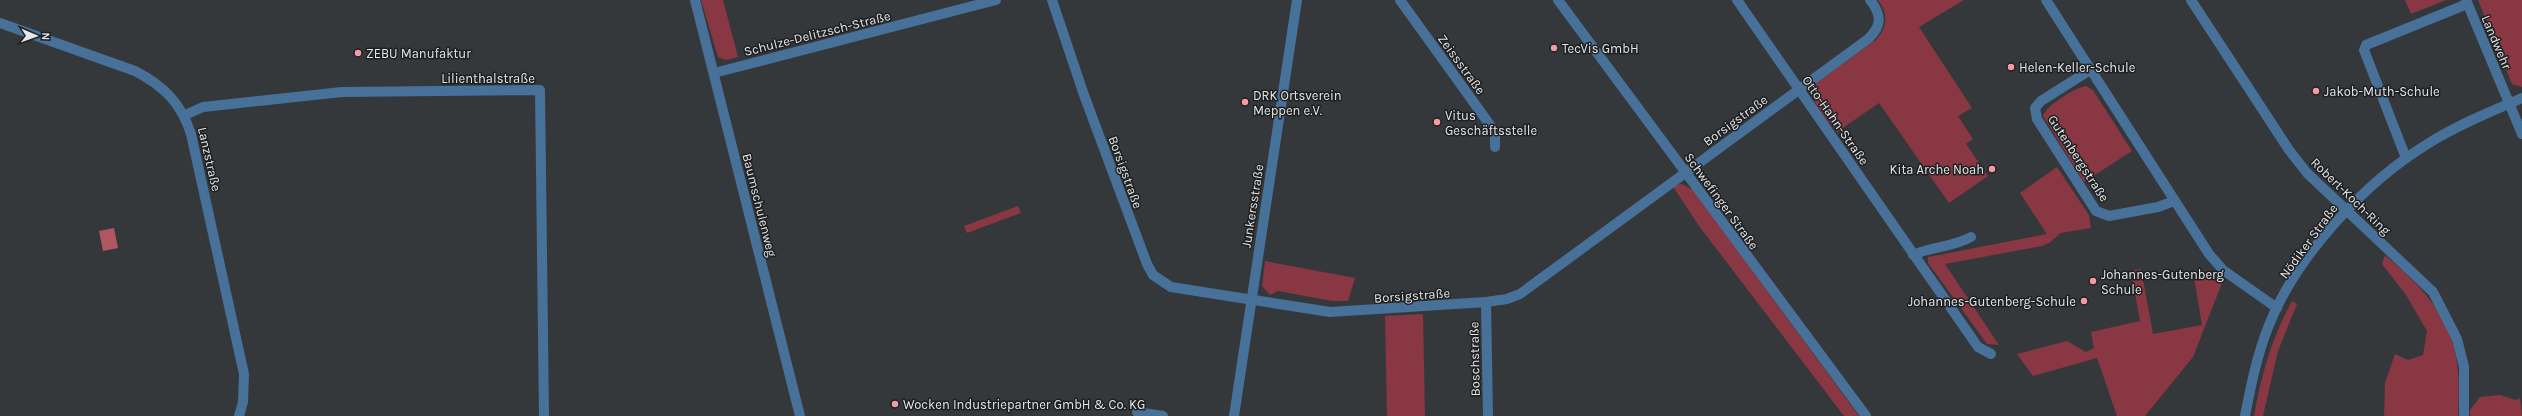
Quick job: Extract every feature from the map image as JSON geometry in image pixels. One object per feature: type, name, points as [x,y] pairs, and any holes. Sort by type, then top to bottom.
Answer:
[{"type":"street","name":"Baumschulenweg","points":[[695,0],[800,416]]},
{"type":"street","name":"Schulze-Delitzsch-Straße","points":[[714,73],[996,0]]},
{"type":"street","name":"Borsigstraße","points":[[1052,0],[1084,95],[1147,264],[1153,276],[1171,287],[1330,312],[1486,302],[1507,299],[1520,294],[1868,39],[1876,32],[1880,23],[1880,16],[1870,0]]},
{"type":"street","name":"Junkersstraße","points":[[1234,416],[1250,300],[1297,0]]},
{"type":"street","name":"Zeissstraße","points":[[1400,0],[1495,132],[1495,147]]},
{"type":"street","name":"Schwefinger Straße","points":[[1558,0],[1866,416]]},
{"type":"street","name":"Otto-Hahn-Straße","points":[[1737,0],[1978,347],[1991,354]]},
{"type":"street","points":[[2046,0],[2209,254],[2223,270],[2277,308]]},
{"type":"street","name":"Robert-Koch-Ring","points":[[2191,0],[2289,150],[2306,173],[2433,292],[2446,314],[2457,339],[2464,367],[2466,390],[2464,416]]},
{"type":"street","name":"Landwehr","points":[[2406,158],[2364,50],[2366,45],[2466,2],[2522,134]]},
{"type":"street","name":"Lanzstraße","points":[[0,23],[135,71],[154,80],[167,92],[185,115],[192,134],[244,374],[243,402],[239,416]]},
{"type":"street","name":"Gutenbergstraße","points":[[2090,70],[2041,101],[2035,108],[2037,119],[2096,211],[2101,214],[2109,216],[2158,207],[2174,201]]},
{"type":"street","name":"Lilienthalstraße","points":[[185,115],[203,108],[342,92],[540,90],[544,416]]},
{"type":"street","name":"Nödiker Straße","points":[[2245,416],[2255,367],[2277,308],[2305,263],[2346,210],[2406,158],[2455,128],[2522,98]]},
{"type":"street","points":[[1913,255],[1923,250],[1963,242],[1971,237]]},
{"type":"street","name":"Boschstraße","points":[[1486,302],[1488,416]]},
{"type":"street","points":[[1137,412],[1163,416]]},
{"type":"shaded area","points":[[701,0],[723,0],[738,57],[726,60],[718,57]]},
{"type":"shaded area","points":[[1878,0],[1964,0],[1919,27],[1972,108],[1958,116],[1973,139],[1966,144],[1988,176],[1949,203],[1879,103],[1837,132],[1823,115],[1815,101],[1813,89],[1816,83],[1877,39],[1881,34],[1885,24],[1885,15],[1884,10]]},
{"type":"shaded area","points":[[2405,0],[2446,0],[2411,14]]},
{"type":"shaded area","points":[[2478,0],[2522,0],[2522,87],[2512,84]]},
{"type":"shaded area","points":[[2086,86],[2093,90],[2132,151],[2084,182],[2043,116],[2049,107],[2055,102],[2075,90]]},
{"type":"shaded area","points":[[2057,167],[2089,215],[2091,228],[2061,233],[2049,243],[2042,246],[1945,264],[1999,345],[1987,344],[1928,263],[1928,257],[2047,234],[2020,193]]},
{"type":"shaded area","points":[[1682,184],[1693,190],[1859,416],[1844,416],[1699,226],[1672,185]]},
{"type":"shaded area","points":[[1018,206],[1021,213],[967,233],[964,226]]},
{"type":"shaded area","points":[[114,228],[118,248],[103,251],[99,231]]},
{"type":"shaded area","points":[[2385,255],[2422,290],[2446,324],[2453,343],[2457,364],[2459,388],[2458,416],[2384,416],[2385,383],[2395,354],[2408,360],[2423,355],[2427,331],[2406,295],[2382,264]]},
{"type":"shaded area","points":[[1265,261],[1355,278],[1348,301],[1332,301],[1278,291],[1270,295],[1262,286]]},
{"type":"shaded area","points":[[2141,269],[2153,334],[2202,325],[2194,278],[2213,274],[2222,283],[2193,357],[2145,416],[2117,416],[2097,358],[2033,376],[2017,354],[2067,341],[2086,352],[2094,348],[2091,332],[2140,321],[2131,271]]},
{"type":"shaded area","points":[[2292,301],[2297,304],[2278,351],[2263,416],[2254,416],[2268,357],[2279,328]]},
{"type":"shaded area","points":[[1423,314],[1425,416],[1387,416],[1385,316]]},
{"type":"shaded area","points":[[2500,395],[2516,400],[2520,398],[2522,416],[2470,416],[2470,410],[2480,397]]},
{"type":"place","name":"TecVis GmbH","points":[[1554,48]]},
{"type":"place","name":"ZEBU Manufaktur","points":[[358,53]]},
{"type":"place","name":"Helen-Keller-Schule","points":[[2011,67]]},
{"type":"place","name":"Jakob-Muth-Schule","points":[[2316,91]]},
{"type":"place","name":"DRK Ortsverein Meppen e.V.","points":[[1245,102]]},
{"type":"place","name":"Vitus Geschäftsstelle","points":[[1437,122]]},
{"type":"place","name":"Kita Arche Noah","points":[[1992,169]]},
{"type":"place","name":"Johannes-Gutenberg Schule","points":[[2093,281]]},
{"type":"place","name":"Johannes-Gutenberg-Schule","points":[[2084,301]]},
{"type":"place","name":"Wocken Industriepartner GmbH & Co. KG","points":[[895,404]]}]
